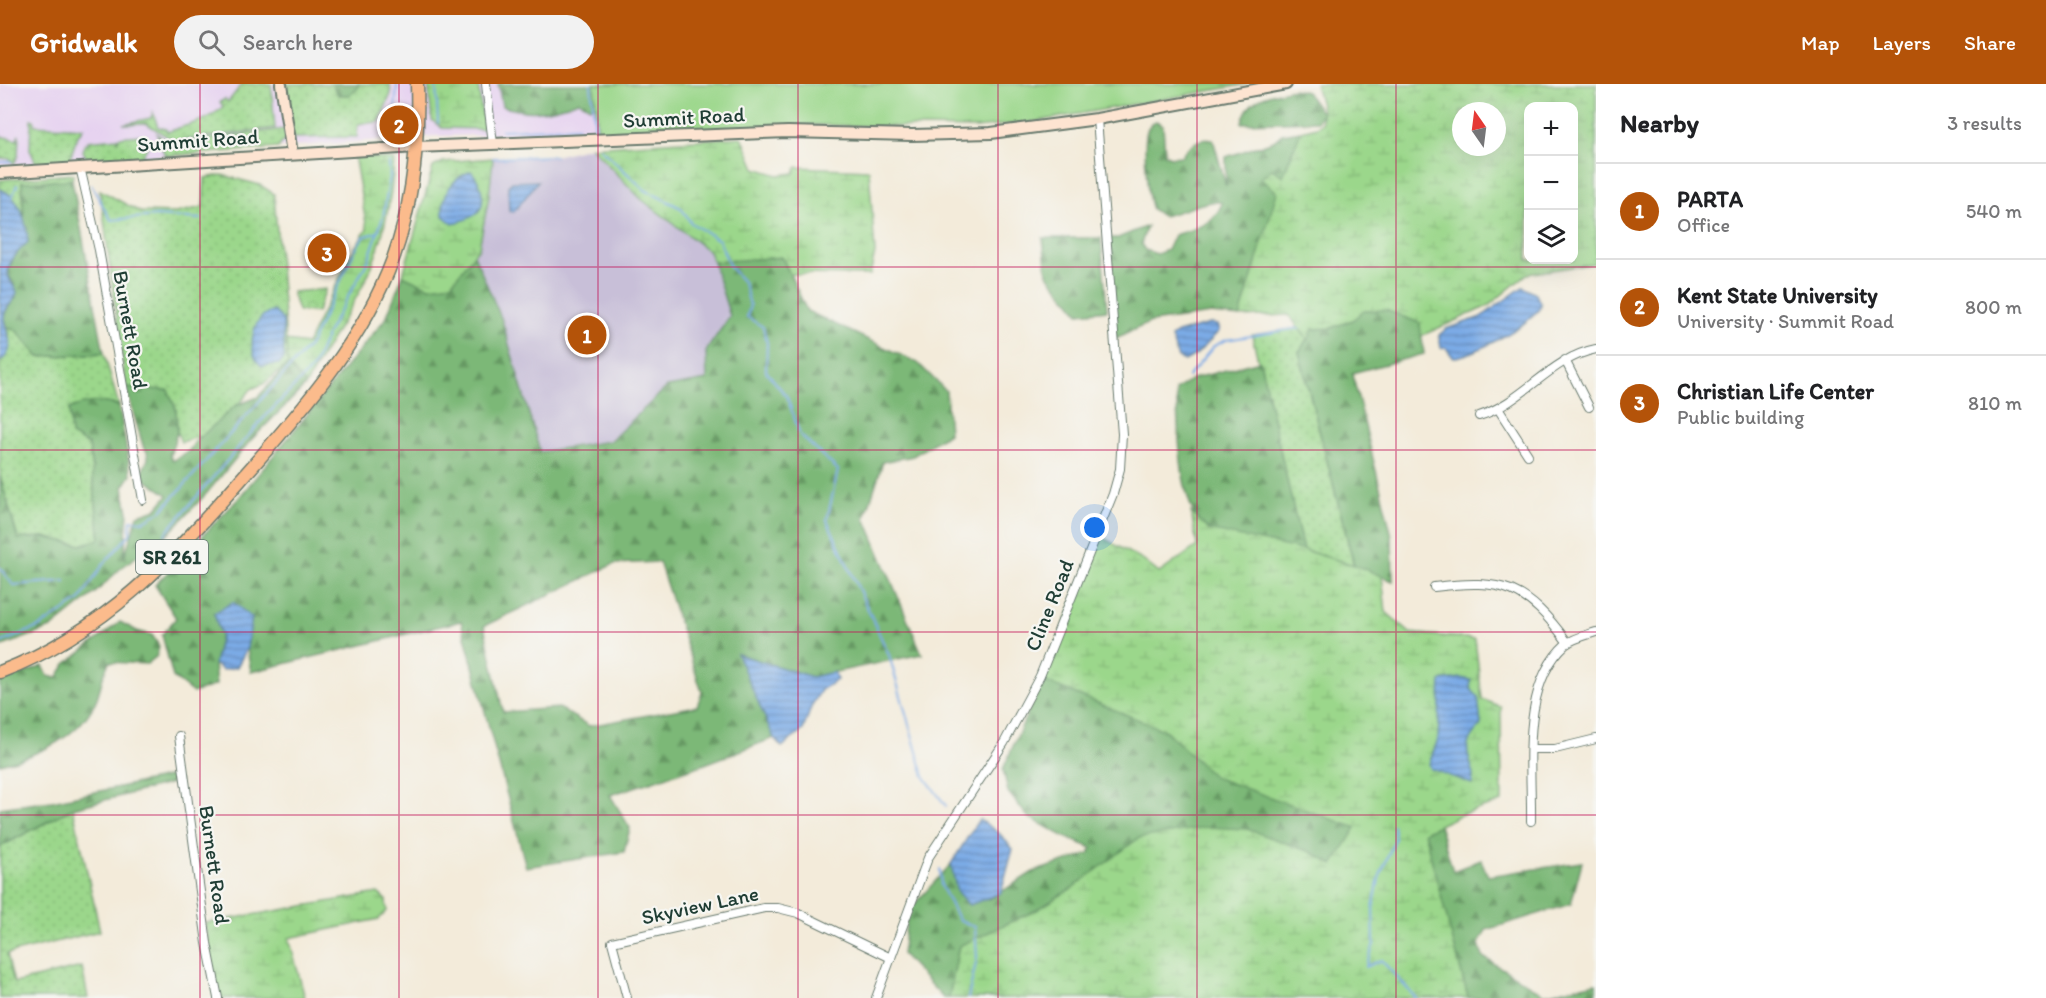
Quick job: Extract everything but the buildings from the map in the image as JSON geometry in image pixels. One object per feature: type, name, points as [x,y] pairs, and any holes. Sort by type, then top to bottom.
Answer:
[{"type":"main road","name":"SR 261","points":[[0,672],[35,658],[74,638],[139,588],[188,539],[323,384],[354,339],[376,300],[392,262],[411,190],[416,147],[417,84]]},
{"type":"street","points":[[281,84],[292,153]]},
{"type":"street","points":[[486,84],[493,144]]},
{"type":"street","name":"Summit Road","points":[[0,173],[292,153],[788,132],[948,135],[1016,130],[1097,119],[1286,84]]},
{"type":"street","name":"Cline Road","points":[[876,998],[928,858],[1004,743],[1040,676],[1119,477],[1122,434],[1097,119]]},
{"type":"street","name":"Burnett Road","points":[[80,167],[99,250],[143,500]]},
{"type":"street","points":[[1479,416],[1499,410],[1565,360],[1580,352],[1596,349]]},
{"type":"street","points":[[1565,360],[1588,407]]},
{"type":"street","points":[[1499,410],[1528,455]]},
{"type":"street","points":[[1434,587],[1479,582],[1501,585],[1539,606],[1568,643]]},
{"type":"street","points":[[1531,820],[1535,693],[1553,659],[1568,643],[1596,632]]},
{"type":"street","name":"Burnett Road","points":[[179,736],[207,943],[218,998]]},
{"type":"street","points":[[1532,749],[1555,749],[1596,739]]},
{"type":"street","name":"Skyview Lane","points":[[627,998],[612,942],[771,908],[798,913],[891,958]]},
{"type":"shaded area","points":[[0,84],[1248,84],[1033,122],[976,128],[811,125],[627,133],[436,136],[0,167]]},
{"type":"shaded area","points":[[591,147],[641,199],[709,251],[730,316],[706,351],[707,380],[667,387],[610,441],[540,452],[502,320],[474,255],[479,248],[489,196],[493,158],[555,156]]},
{"type":"green space","points":[[242,84],[271,84],[275,128],[174,141],[146,123],[123,124],[151,118],[153,112],[158,127],[166,129],[167,132],[206,119],[221,109],[223,106],[220,102],[225,99],[228,102]]},
{"type":"green space","points":[[286,84],[390,84],[391,94],[379,122],[358,124],[357,137],[293,138]]},
{"type":"green space","points":[[332,84],[359,84],[350,95],[338,95]]},
{"type":"green space","points":[[428,84],[478,84],[484,129],[442,128],[432,120]]},
{"type":"green space","points":[[498,84],[598,84],[600,104],[590,107],[579,101],[541,111],[522,111],[502,106]]},
{"type":"green space","points":[[594,84],[1248,84],[1033,122],[976,128],[811,125],[598,133]]},
{"type":"green space","points":[[1315,84],[1596,84],[1596,263],[1527,274],[1488,306],[1421,336],[1420,323],[1386,310],[1364,311],[1352,320],[1331,328],[1313,329],[1308,340],[1289,315],[1240,317],[1277,192],[1261,178],[1272,169],[1283,176],[1301,131],[1317,127],[1322,123],[1322,109]]},
{"type":"green space","points":[[1293,89],[1306,92],[1322,113],[1318,121],[1242,123],[1249,107],[1254,102],[1268,95]]},
{"type":"green space","points":[[31,119],[34,120],[34,125],[83,128],[77,137],[69,162],[36,164],[30,149]]},
{"type":"green space","points":[[1156,121],[1163,125],[1165,154],[1170,157],[1182,156],[1191,145],[1213,139],[1226,186],[1226,157],[1274,141],[1282,134],[1301,131],[1283,176],[1240,317],[1211,314],[1151,322],[1116,338],[1108,238],[1118,238],[1147,226],[1141,244],[1145,250],[1157,254],[1167,250],[1174,235],[1209,221],[1222,203],[1209,202],[1162,216],[1152,209],[1147,183],[1145,147],[1147,129]]},
{"type":"green space","points":[[284,129],[285,139],[278,148],[165,156],[157,134],[167,142],[177,143]]},
{"type":"green space","points":[[19,134],[18,156],[14,164],[11,159],[0,158],[0,136],[17,140]]},
{"type":"green space","points":[[141,135],[150,142],[142,157],[88,161],[83,151],[85,143],[89,144],[88,141],[117,138],[118,140],[119,137]]},
{"type":"green space","points":[[742,137],[755,168],[778,175],[794,173],[797,167],[869,170],[875,253],[870,275],[790,274],[782,257],[713,262],[709,251],[641,199],[591,147]]},
{"type":"green space","points":[[354,155],[394,160],[388,209],[380,243],[368,275],[306,385],[288,364],[286,341],[307,344],[352,252],[367,229]]},
{"type":"green space","points":[[493,158],[489,196],[479,248],[451,284],[429,287],[403,275],[433,167],[443,162]]},
{"type":"green space","points":[[73,174],[72,180],[22,182],[24,220],[12,197],[0,189],[0,180]]},
{"type":"green space","points":[[222,175],[260,185],[274,194],[288,364],[263,384],[251,389],[242,401],[205,435],[181,442],[177,432],[176,409],[126,388],[100,190],[140,212],[176,213],[203,207],[205,178]]},
{"type":"green space","points":[[72,180],[104,353],[39,357],[15,329],[8,328],[5,319],[7,309],[16,298],[14,284],[8,274],[9,269],[15,256],[28,242],[22,182]]},
{"type":"green space","points":[[1043,238],[1101,238],[1107,310],[1079,313],[1047,274]]},
{"type":"green space","points":[[474,255],[502,320],[540,452],[610,441],[667,387],[707,380],[706,351],[730,316],[713,262],[782,257],[807,311],[918,363],[946,391],[949,433],[913,456],[883,462],[865,518],[922,654],[812,677],[738,654],[774,738],[705,764],[610,795],[630,828],[624,852],[526,867],[461,621],[251,672],[247,648],[251,618],[214,613],[221,636],[214,664],[216,685],[193,693],[173,677],[162,635],[176,618],[155,585],[238,499],[386,318],[403,275],[429,287],[451,284]],"holes":[[[659,562],[702,692],[697,706],[589,726],[559,708],[503,712],[484,626],[614,564]]]},
{"type":"green space","points":[[326,289],[317,312],[298,311],[292,292]]},
{"type":"green space","points":[[1386,310],[1420,323],[1424,354],[1352,373],[1392,536],[1393,581],[1354,565],[1299,352],[1313,329],[1331,328],[1352,320],[1363,311]]},
{"type":"green space","points":[[8,328],[15,329],[39,357],[104,353],[119,406],[94,402],[69,410],[89,445],[100,539],[81,545],[43,537],[18,539],[0,476],[0,362],[8,346]]},
{"type":"green space","points":[[1299,328],[1308,340],[1299,352],[1354,565],[1303,550],[1252,335]]},
{"type":"green space","points":[[1260,361],[1303,550],[1239,539],[1208,530],[1198,520],[1190,505],[1185,486],[1179,444],[1176,390],[1192,379]]},
{"type":"green space","points":[[288,364],[306,385],[250,441],[207,493],[169,533],[121,568],[95,593],[51,628],[0,647],[0,476],[18,539],[43,537],[81,545],[100,539],[89,445],[71,435],[69,409],[94,402],[119,406],[131,475],[123,487],[128,512],[124,557],[138,515],[156,509],[168,495],[140,476],[148,459],[147,451],[144,449],[126,388],[168,390],[176,409],[177,432],[170,456],[173,461],[189,451],[194,443],[235,406],[258,397]]},
{"type":"green space","points":[[1191,512],[1209,530],[1303,550],[1382,576],[1386,612],[1410,633],[1475,639],[1482,699],[1501,707],[1502,802],[1460,815],[1424,832],[1468,998],[949,998],[959,946],[1037,910],[1074,887],[1139,838],[1207,827],[1247,829],[1311,852],[1333,865],[1356,828],[1214,777],[1166,731],[1042,680],[1100,536],[1144,561],[1159,573],[1197,546]]},
{"type":"green space","points":[[120,622],[137,631],[152,635],[159,646],[157,656],[147,664],[109,662],[97,698],[81,723],[43,750],[0,764],[0,682],[43,666],[48,676],[57,678],[66,664]]},
{"type":"green space","points":[[1042,680],[1166,731],[1215,777],[1357,828],[1333,865],[1311,852],[1139,838],[1074,887],[1037,910],[959,946],[949,998],[943,998],[902,954],[908,911],[951,864],[957,892],[990,899],[1033,872],[1089,854],[1092,848],[1067,838],[1028,817],[1008,792],[1003,769]]},
{"type":"green space","points":[[172,776],[173,783],[73,808],[0,847],[0,808],[52,801]]},
{"type":"green space","points":[[73,808],[100,931],[7,954],[14,983],[82,967],[88,998],[0,998],[0,847]]},
{"type":"green space","points":[[1439,825],[1453,871],[1481,860],[1488,876],[1582,862],[1571,904],[1486,930],[1479,944],[1483,957],[1544,994],[1596,983],[1596,997],[1468,998],[1424,832]]},
{"type":"green space","points":[[378,893],[386,900],[387,911],[379,919],[289,938],[305,998],[218,998],[205,923]]},
{"type":"water","points":[[471,171],[482,192],[482,204],[474,216],[453,224],[443,216],[446,194],[458,178]]},
{"type":"water","points":[[538,181],[514,212],[509,211],[508,186],[512,182]]},
{"type":"water","points":[[0,189],[13,198],[21,211],[28,242],[20,249],[8,269],[8,275],[17,292],[4,313],[10,345],[9,351],[0,362]]},
{"type":"water","points":[[1523,287],[1536,294],[1541,305],[1515,329],[1461,356],[1453,357],[1446,348],[1441,348],[1439,335],[1446,329],[1481,317]]},
{"type":"water","points":[[274,311],[283,320],[284,359],[279,364],[262,366],[253,353],[253,335],[260,319],[266,313]]},
{"type":"water","points":[[1210,324],[1217,325],[1219,331],[1197,354],[1185,361],[1178,358],[1171,337],[1177,333]]},
{"type":"water","points":[[233,602],[252,618],[247,648],[237,667],[222,670],[214,664],[221,636],[214,613]]},
{"type":"water","points":[[737,654],[812,677],[834,672],[837,680],[821,690],[812,705],[803,730],[782,747],[774,738]]},
{"type":"water","points":[[1461,678],[1471,680],[1470,688],[1478,697],[1481,725],[1473,734],[1467,749],[1473,776],[1472,784],[1431,769],[1429,764],[1438,739],[1441,681]]},
{"type":"water","points":[[979,819],[999,833],[1013,849],[1001,893],[969,905],[957,892],[951,864]]},
{"type":"waterway","points":[[393,136],[397,84]]},
{"type":"waterway","points":[[436,84],[438,123]]},
{"type":"waterway","points":[[591,84],[595,129]]},
{"type":"waterway","points":[[502,130],[578,127]]},
{"type":"waterway","points":[[600,148],[645,190],[681,208],[691,223],[719,240],[730,267],[744,283],[750,305],[747,317],[763,327],[767,343],[766,371],[787,397],[800,435],[838,470],[827,520],[889,655],[924,776],[946,806]]},
{"type":"waterway","points":[[493,158],[555,156]]},
{"type":"waterway","points":[[0,162],[11,162]]},
{"type":"waterway","points":[[165,534],[260,422],[313,367],[329,330],[368,261],[383,217],[390,176],[389,163]]},
{"type":"waterway","points":[[12,197],[17,185]]},
{"type":"waterway","points":[[91,185],[111,220],[157,216],[201,219]]},
{"type":"waterway","points":[[0,643],[41,626],[80,600],[102,566],[130,534],[131,520],[144,521],[161,511],[310,345],[363,237],[378,232]]},
{"type":"waterway","points":[[1188,377],[1214,346],[1226,340],[1299,328]]},
{"type":"waterway","points":[[0,568],[13,585],[65,581]]},
{"type":"waterway","points":[[1393,826],[1395,839],[1379,878],[1373,909],[1374,944],[1366,967],[1381,960],[1416,998]]},
{"type":"waterway","points":[[940,869],[941,885],[958,919],[975,927],[977,958],[968,998]]},
{"type":"place","name":"Kent State University","points":[[399,125]]},
{"type":"place","name":"Christian Life Center","points":[[327,253]]},
{"type":"place","name":"PARTA","points":[[587,335]]}]
